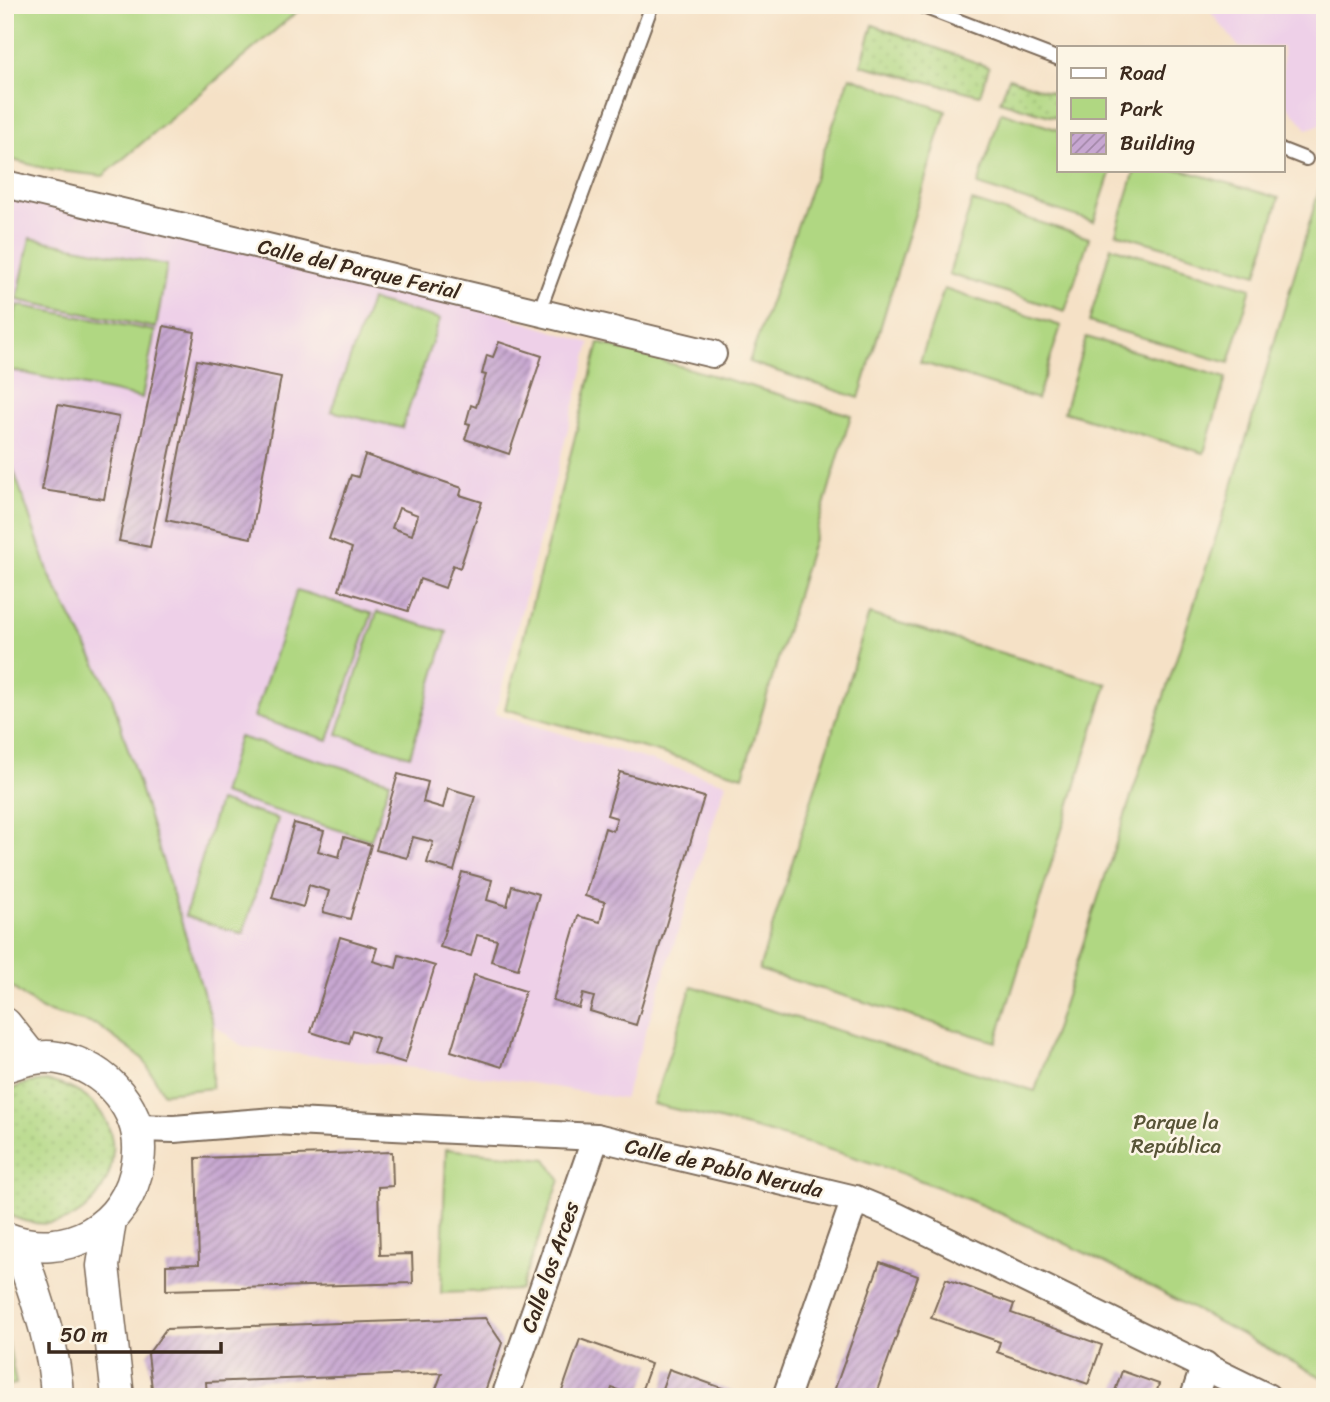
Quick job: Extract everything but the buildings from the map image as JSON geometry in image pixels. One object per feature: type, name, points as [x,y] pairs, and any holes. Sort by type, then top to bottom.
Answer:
[{"type":"street","name":"Calle del Parque Ferial","points":[[5,184],[713,354]]},
{"type":"street","points":[[5,1024],[18,1062],[57,1058],[85,1066],[108,1082],[126,1103],[136,1128],[139,1161],[130,1193],[110,1220],[91,1235],[67,1244],[42,1247],[11,1241]]},
{"type":"street","name":"Calle de Pablo Neruda","points":[[136,1128],[174,1129],[274,1121],[596,1137],[855,1199],[896,1216],[1267,1397]]},
{"type":"street","name":"Calle los Arces","points":[[505,1397],[596,1137]]},
{"type":"street","points":[[786,1397],[855,1199]]},
{"type":"street","points":[[110,1220],[103,1266],[118,1397]]},
{"type":"street","points":[[11,1241],[37,1302],[56,1376],[57,1397]]},
{"type":"street","points":[[1194,1397],[1205,1365]]},
{"type":"lane","points":[[539,312],[652,5]]},
{"type":"lane","points":[[918,5],[1057,58]]},
{"type":"lane","points":[[1284,150],[1306,159]]},
{"type":"shaded area","points":[[1205,5],[1325,5],[1325,123],[1307,129],[1284,101],[1284,46],[1238,46]]},
{"type":"shaded area","points":[[5,196],[426,291],[590,343],[495,714],[726,783],[624,1099],[520,1081],[243,1047],[213,1024],[110,691],[50,576],[5,445]]},
{"type":"green space","points":[[5,5],[305,5],[103,176],[51,170],[5,158]]},
{"type":"green space","points":[[873,25],[989,67],[980,95],[861,65]]},
{"type":"green space","points":[[850,77],[946,111],[859,398],[749,362]]},
{"type":"green space","points":[[1009,78],[1057,94],[1057,118],[1000,101]]},
{"type":"green space","points":[[1001,112],[1057,129],[1057,172],[1110,172],[1094,222],[978,185]]},
{"type":"green space","name":"Parque la República","points":[[1325,170],[1325,1379],[1071,1246],[967,1199],[882,1166],[817,1146],[653,1104],[692,986],[1035,1091],[1229,497]]},
{"type":"green space","points":[[1134,172],[1189,172],[1279,198],[1257,274],[1116,233]]},
{"type":"green space","points":[[972,201],[1089,238],[1065,311],[949,274]]},
{"type":"green space","points":[[30,238],[167,265],[156,328],[17,300]]},
{"type":"green space","points":[[1111,247],[1251,288],[1229,363],[1089,322]]},
{"type":"green space","points":[[944,289],[1061,326],[1037,399],[920,362]]},
{"type":"green space","points":[[371,300],[440,319],[402,428],[331,411]]},
{"type":"green space","points":[[17,305],[155,331],[142,398],[5,369],[5,357]]},
{"type":"green space","points":[[1086,337],[1226,378],[1204,453],[1064,412]]},
{"type":"green space","points":[[599,343],[851,415],[743,776],[505,709]]},
{"type":"green space","points":[[5,445],[50,576],[110,691],[213,1024],[212,1088],[163,1093],[143,1059],[97,1025],[42,1010],[5,982]]},
{"type":"green space","points":[[297,590],[372,614],[328,740],[254,717]]},
{"type":"green space","points":[[377,612],[447,632],[410,756],[337,734]]},
{"type":"green space","points":[[869,614],[1107,684],[996,1042],[759,970]]},
{"type":"green space","points":[[239,737],[390,781],[371,840],[222,794]]},
{"type":"green space","points":[[219,801],[278,819],[243,934],[185,916]]},
{"type":"green space","points":[[47,1081],[84,1096],[105,1119],[113,1147],[108,1176],[93,1201],[70,1218],[40,1224],[5,1213],[5,1092],[27,1083]]},
{"type":"green space","points":[[446,1149],[546,1159],[560,1180],[520,1290],[441,1293]]},
{"type":"green space","points":[[5,1326],[16,1384],[5,1386]]}]
